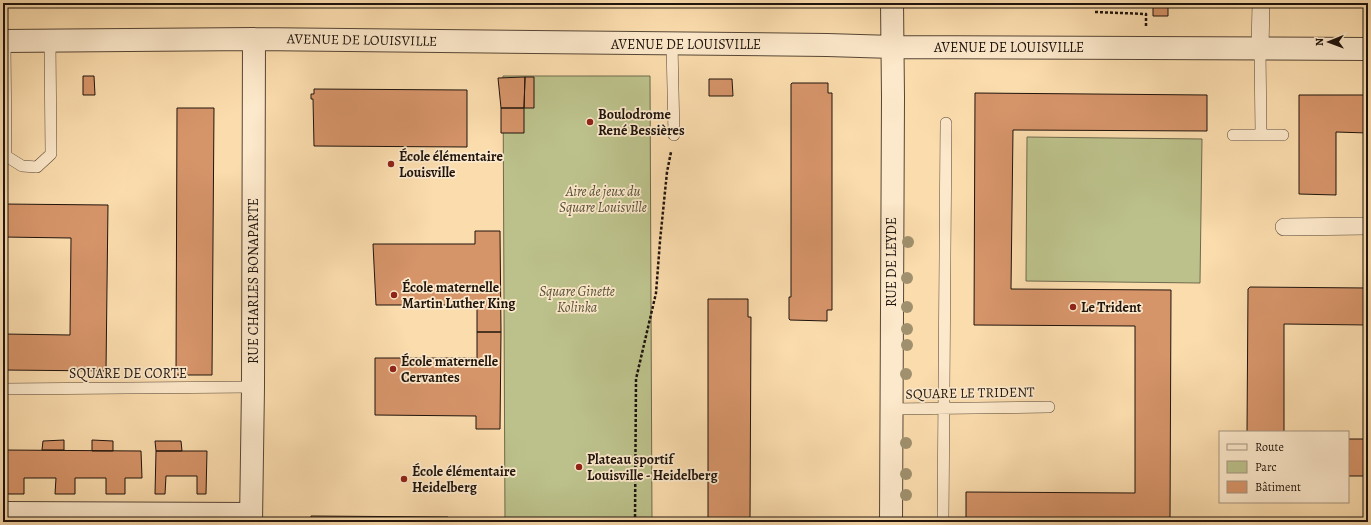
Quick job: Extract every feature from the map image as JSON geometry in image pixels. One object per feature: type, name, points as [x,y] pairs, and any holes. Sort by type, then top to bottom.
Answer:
[{"type":"street","name":"RUE DE LEYDE","points":[[891,522],[890,409],[892,3]]},
{"type":"street","points":[[1260,49],[1261,3]]},
{"type":"street","name":"AVENUE DE LOUISVILLE","points":[[4,41],[254,40],[834,45],[892,47],[1368,49]]},
{"type":"street","name":"RUE CHARLES BONAPARTE","points":[[251,518],[254,40]]},
{"type":"street","points":[[1284,227],[1368,226]]},
{"type":"street","points":[[3,513],[251,518]]},
{"type":"lane","points":[[4,41],[6,156],[22,166],[37,167],[51,154],[50,40]]},
{"type":"lane","points":[[672,44],[674,135]]},
{"type":"lane","points":[[1260,49],[1261,134]]},
{"type":"lane","points":[[943,522],[946,123]]},
{"type":"lane","points":[[1233,135],[1283,134]]},
{"type":"lane","name":"SQUARE DE CORTE","points":[[3,389],[253,387]]},
{"type":"lane","name":"SQUARE LE TRIDENT","points":[[890,409],[1049,407]]},
{"type":"path","points":[[1095,12],[1146,14],[1146,47]]},
{"type":"path","points":[[635,522],[636,379],[656,293],[667,172],[674,135]]},
{"type":"green space","name":"Square Ginette Kolinka","points":[[503,76],[650,76],[652,522],[505,522]]},
{"type":"green space","points":[[1027,137],[1202,139],[1200,283],[1026,281]]},
{"type":"building","points":[[1153,5],[1168,5],[1168,16],[1153,16]]},
{"type":"building","points":[[83,76],[94,76],[95,95],[83,95]]},
{"type":"building","points":[[525,77],[534,77],[534,108],[524,108]]},
{"type":"building","points":[[525,77],[524,108],[501,108],[498,78]]},
{"type":"building","points":[[709,79],[732,79],[733,96],[709,96]]},
{"type":"building","points":[[792,83],[828,83],[828,93],[832,93],[832,310],[827,310],[827,321],[789,319],[789,297],[791,297]]},
{"type":"building","points":[[314,89],[467,90],[467,147],[314,146],[313,99],[311,99],[311,94],[314,94]]},
{"type":"building","name":"Le Trident","points":[[975,93],[1207,95],[1207,131],[1013,130],[1011,289],[1171,290],[1170,522],[966,522],[966,492],[1135,493],[1135,326],[974,325]]},
{"type":"building","points":[[1299,95],[1368,95],[1368,133],[1336,132],[1336,195],[1299,194]]},
{"type":"building","points":[[177,108],[214,108],[212,375],[176,375]]},
{"type":"building","points":[[501,108],[524,108],[524,133],[501,133]]},
{"type":"building","points":[[3,204],[108,205],[106,371],[3,370],[3,334],[70,335],[71,238],[3,237]]},
{"type":"building","points":[[475,231],[500,231],[501,332],[477,332],[477,305],[376,305],[373,244],[475,244]]},
{"type":"building","points":[[1250,287],[1368,288],[1368,325],[1284,324],[1284,431],[1247,431],[1248,289]]},
{"type":"building","points":[[708,299],[748,299],[748,317],[751,317],[750,522],[708,522]]},
{"type":"building","points":[[477,332],[501,332],[500,429],[476,429],[476,416],[375,415],[375,358],[477,358]]},
{"type":"building","points":[[1349,439],[1368,439],[1368,476],[1349,476]]},
{"type":"building","points":[[64,440],[64,450],[42,450],[43,441]]},
{"type":"building","points":[[92,440],[113,441],[113,451],[92,451]]},
{"type":"building","points":[[155,441],[181,441],[182,451],[156,451]]},
{"type":"building","points":[[3,450],[141,451],[142,478],[125,478],[125,494],[106,494],[106,478],[75,478],[75,494],[55,494],[56,478],[24,478],[24,494],[4,494]]},
{"type":"building","points":[[156,451],[207,451],[206,494],[197,494],[197,476],[166,476],[165,494],[155,494]]},
{"type":"building","points":[[311,516],[448,517],[448,522],[308,522],[308,518],[311,518]]},
{"type":"place","name":"Boulodrome René Bessières","points":[[590,122]]},
{"type":"place","name":"École élémentaire Louisville","points":[[391,164]]},
{"type":"place","name":"École maternelle Martin Luther King","points":[[394,295]]},
{"type":"place","name":"Le Trident","points":[[1073,307]]},
{"type":"place","name":"École maternelle Cervantes","points":[[393,369]]},
{"type":"place","name":"Plateau sportif Louisville - Heidelberg","points":[[579,467]]},
{"type":"place","name":"École élémentaire Heidelberg","points":[[404,479]]},
{"type":"park label","name":"Aire de jeux du Square Louisville","points":[[603,200]]}]
